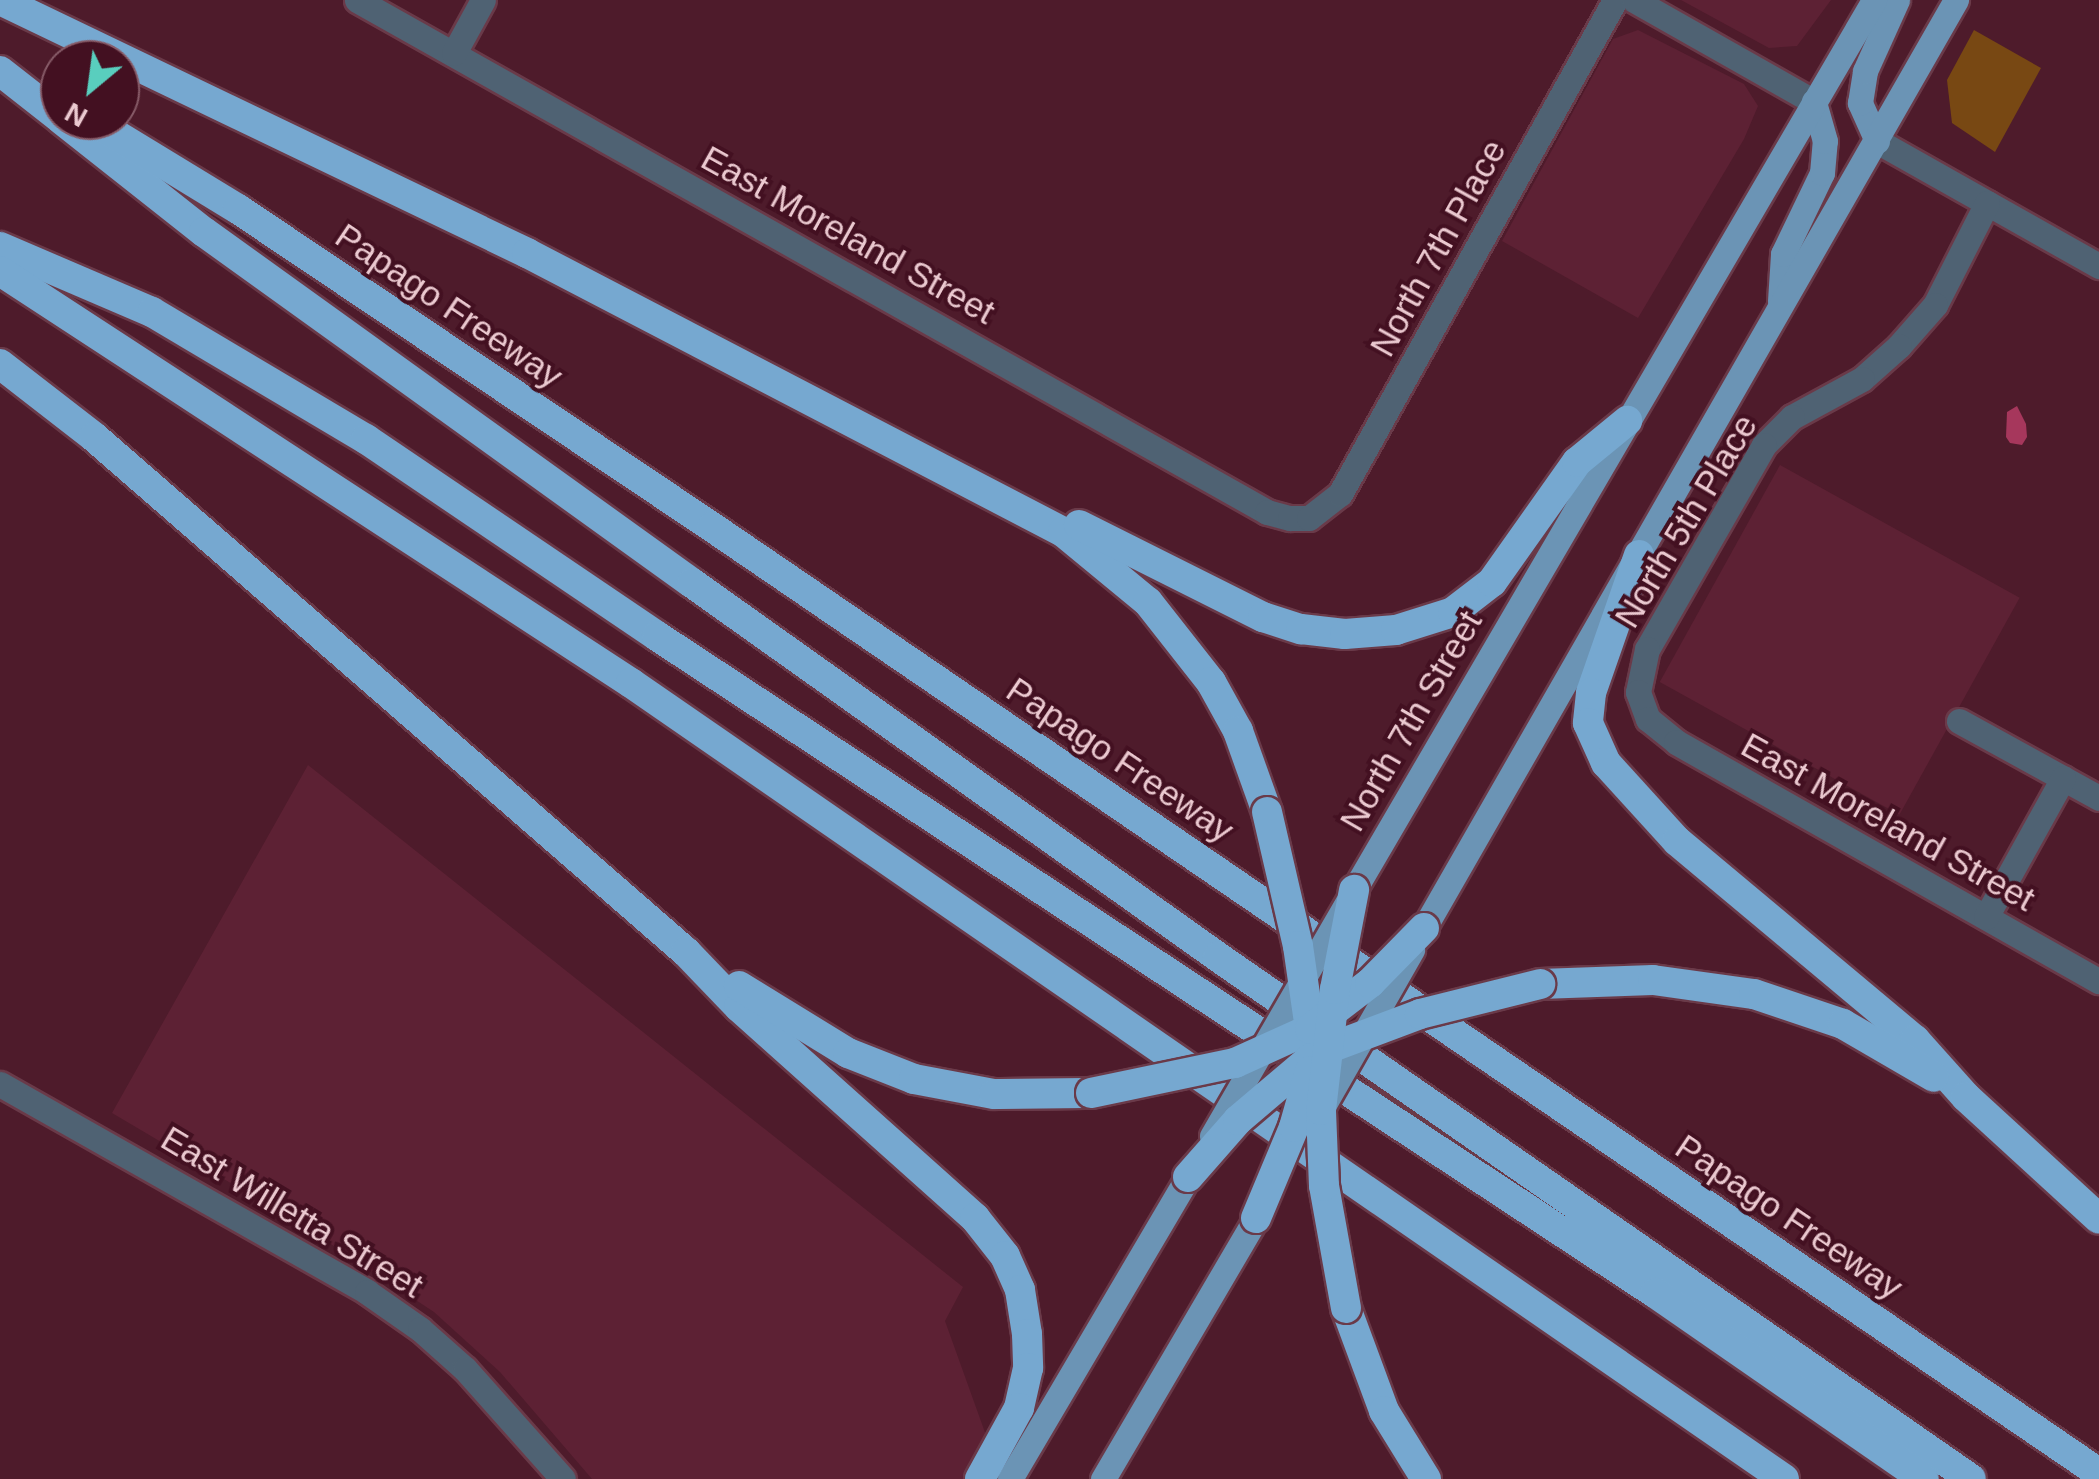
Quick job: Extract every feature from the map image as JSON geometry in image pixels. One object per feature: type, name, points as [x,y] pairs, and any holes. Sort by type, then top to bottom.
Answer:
[{"type":"highway","points":[[0,0],[527,253],[1018,507],[1064,532],[1110,566],[1179,639],[1238,731],[1267,812],[1320,1038],[1324,1186],[1346,1308],[1384,1411],[1426,1479]]},
{"type":"highway","points":[[0,67],[40,89]]},
{"type":"highway","points":[[0,67],[40,101]]},
{"type":"highway","points":[[88,140],[204,232],[692,583],[1218,957],[1970,1479]]},
{"type":"highway","name":"Papago Freeway","points":[[124,140],[238,210],[744,549],[2099,1473]]},
{"type":"highway","points":[[0,247],[152,312],[366,439],[657,636],[1639,1282],[1924,1479]]},
{"type":"highway","points":[[0,271],[648,694],[1784,1479]]},
{"type":"highway","points":[[0,364],[94,437],[686,952],[739,1007],[942,1185],[1005,1256],[1026,1318],[1028,1368],[1019,1408],[980,1479]]},
{"type":"highway","points":[[1018,507],[1072,522],[1264,617],[1300,629],[1345,634],[1396,630],[1453,612],[1492,582],[1577,462],[1627,421]]},
{"type":"highway","points":[[1639,555],[1591,692],[1588,724],[1606,763],[1677,841],[1915,1040],[1966,1097],[2099,1219]]},
{"type":"highway","points":[[1256,1218],[1304,1100],[1354,890]]},
{"type":"highway","points":[[1188,1177],[1424,928]]},
{"type":"highway","points":[[686,952],[814,1034],[879,1068],[994,1094],[1091,1093],[1172,1080],[1261,1052],[1320,1038],[1365,1033],[1540,984],[1652,980],[1754,994],[1843,1024],[1966,1097]]},
{"type":"main road","name":"North 7th Street","points":[[1010,1479],[1874,0]]},
{"type":"main road","points":[[1876,141],[1860,103],[1865,71],[1897,0]]},
{"type":"main road","points":[[1103,1479],[1321,1110],[1956,0]]},
{"type":"main road","points":[[1780,307],[1782,254],[1822,173],[1825,141],[1814,102]]},
{"type":"street","name":"East Moreland Street","points":[[356,0],[1266,512],[1308,518]]},
{"type":"street","points":[[454,53],[483,0]]},
{"type":"street","name":"North 7th Place","points":[[1308,518],[1340,494],[1616,0]]},
{"type":"street","points":[[1634,0],[1814,102]]},
{"type":"street","points":[[1876,141],[2099,266]]},
{"type":"street","name":"North 5th Place","points":[[1648,718],[1638,692],[1647,649],[1764,446],[1792,417],[1862,379],[1900,346],[1935,305],[1987,203]]},
{"type":"street","name":"East Moreland Street","points":[[1648,718],[1676,742],[2099,981]]},
{"type":"street","points":[[1959,721],[2099,798]]},
{"type":"street","points":[[1986,917],[2063,778]]},
{"type":"street","name":"East Willetta Street","points":[[0,1084],[394,1310],[466,1369],[563,1479]]},
{"type":"shaded area","points":[[1681,0],[1831,0],[1797,46],[1769,48]]},
{"type":"shaded area","points":[[1638,30],[1744,84],[1758,106],[1744,139],[1638,318],[1502,241],[1613,39]]},
{"type":"shaded area","points":[[1974,30],[2041,68],[1995,152],[1952,123],[1947,80]]},
{"type":"shaded area","points":[[2017,406],[2026,424],[2027,437],[2022,445],[2010,443],[2006,437],[2007,412]]},
{"type":"shaded area","points":[[1780,465],[2020,598],[1899,815],[1660,682]]},
{"type":"shaded area","points":[[308,765],[963,1287],[945,1321],[987,1438],[963,1479],[592,1479],[500,1372],[434,1312],[302,1225],[112,1113]]}]
